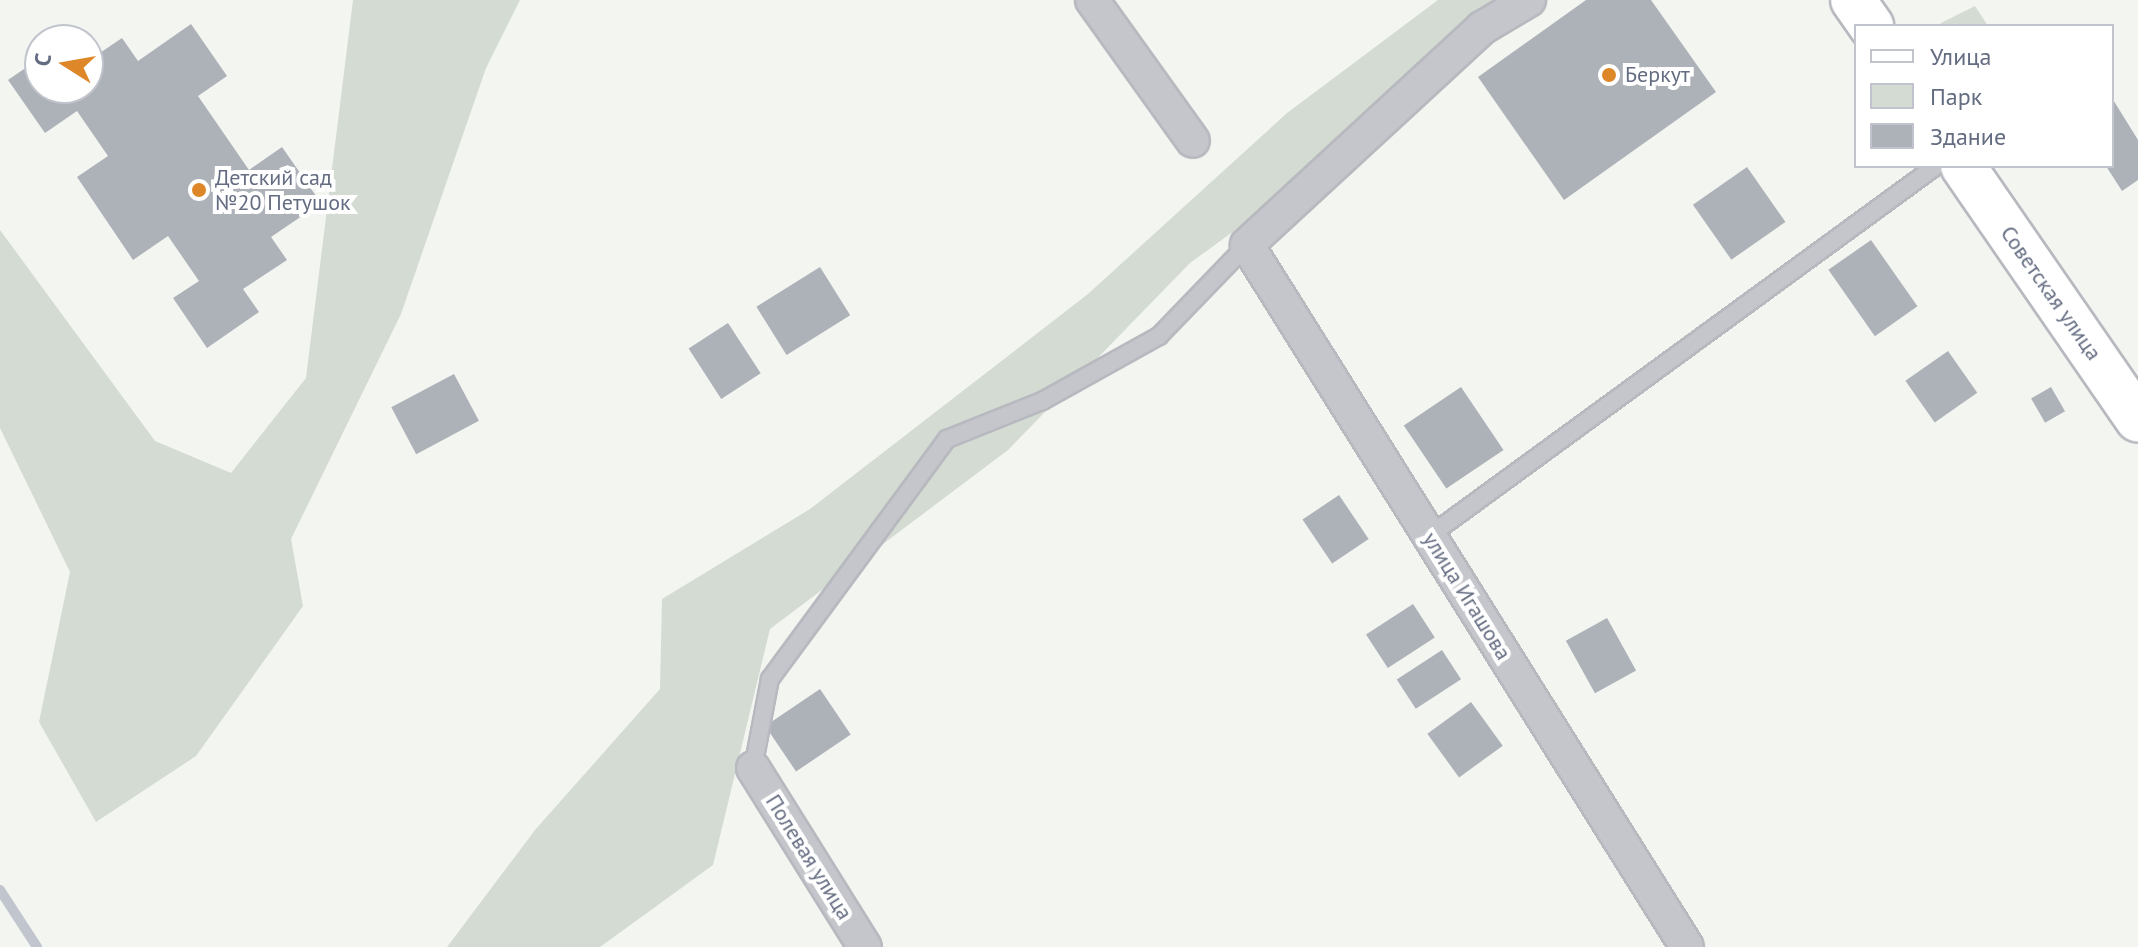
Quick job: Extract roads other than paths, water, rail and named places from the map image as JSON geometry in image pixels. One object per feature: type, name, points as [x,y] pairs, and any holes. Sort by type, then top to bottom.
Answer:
[{"type":"main road","points":[[1853,0],[1870,24]]},
{"type":"main road","name":"Советская улица","points":[[1964,168],[2138,420]]},
{"type":"street","points":[[1092,0],[1193,141]]},
{"type":"street","points":[[1247,245],[1482,28],[1529,0]]},
{"type":"street","name":"улица Игашова","points":[[1247,245],[1687,947]]},
{"type":"street","name":"Полевая улица","points":[[753,768],[865,947]]},
{"type":"lane","points":[[1429,536],[1933,168]]},
{"type":"lane","points":[[753,768],[770,679],[947,439],[1042,401],[1159,336],[1247,245]]},
{"type":"waterway","points":[[0,890],[37,947]]},
{"type":"place","name":"Беркут","points":[[1609,75]]},
{"type":"place","name":"Детский сад №20 Петушок","points":[[199,190]]}]
